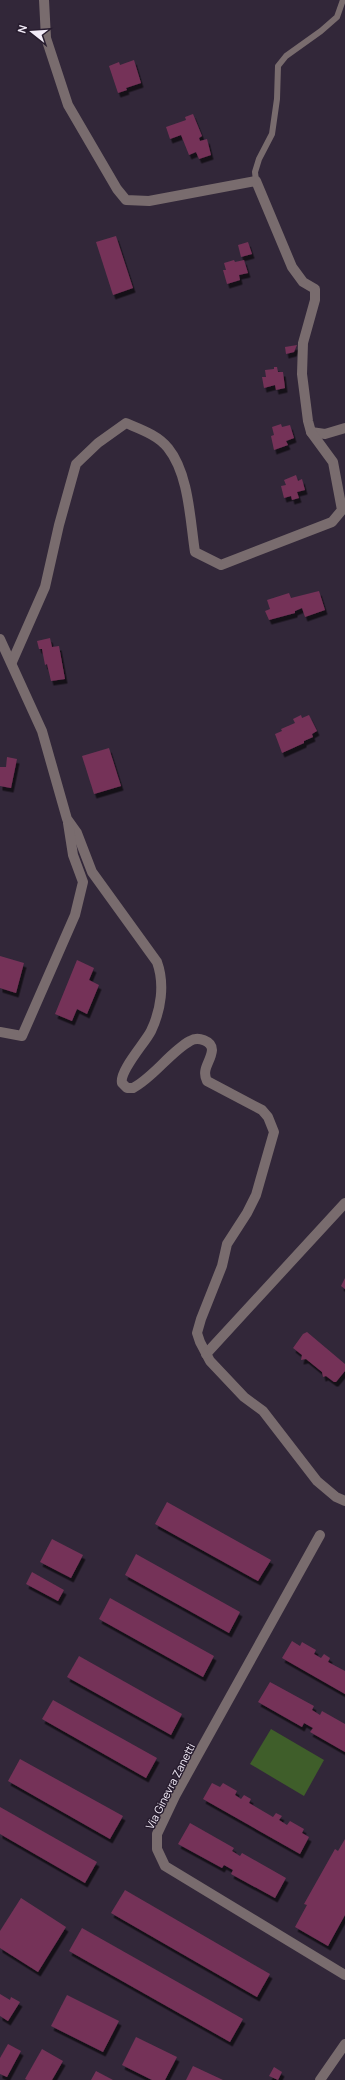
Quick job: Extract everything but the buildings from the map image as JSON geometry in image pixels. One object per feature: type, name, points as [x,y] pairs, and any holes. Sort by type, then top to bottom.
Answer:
[{"type":"street","points":[[12,662],[45,587],[59,525],[76,464],[98,442],[126,423],[149,433],[168,448],[182,474],[195,552],[221,565],[332,522],[342,510],[333,462],[312,432],[308,421],[302,366],[303,343],[315,300],[315,289],[304,282],[292,267],[256,181],[149,201],[126,200],[117,189],[68,104],[46,38],[44,0]]},
{"type":"street","points":[[312,432],[325,434],[345,428]]},
{"type":"street","points":[[0,639],[12,662],[42,732],[67,819],[73,855],[83,882],[75,915],[22,1036],[0,1032]]},
{"type":"street","points":[[67,819],[77,833],[92,872],[157,962],[161,975],[162,996],[152,1030],[123,1074],[122,1083],[127,1088],[133,1088],[190,1041],[205,1040],[210,1043],[212,1050],[204,1069],[204,1075],[207,1081],[262,1110],[272,1124],[273,1141],[256,1195],[248,1213],[227,1244],[222,1266],[201,1319],[198,1333],[210,1362],[244,1397],[263,1411],[317,1481],[345,1501]]},
{"type":"street","points":[[206,1354],[345,1202]]},
{"type":"street","name":"Via Ginevra Zanetti","points":[[320,1535],[175,1796],[157,1834],[156,1849],[165,1866],[345,1975]]},
{"type":"street","points":[[320,2080],[345,2044]]},
{"type":"lane","points":[[256,181],[255,172],[257,166],[272,134],[277,99],[278,66],[286,56],[321,31],[337,17],[343,0]]},
{"type":"green space","points":[[271,1729],[324,1760],[304,1796],[250,1764]]}]
